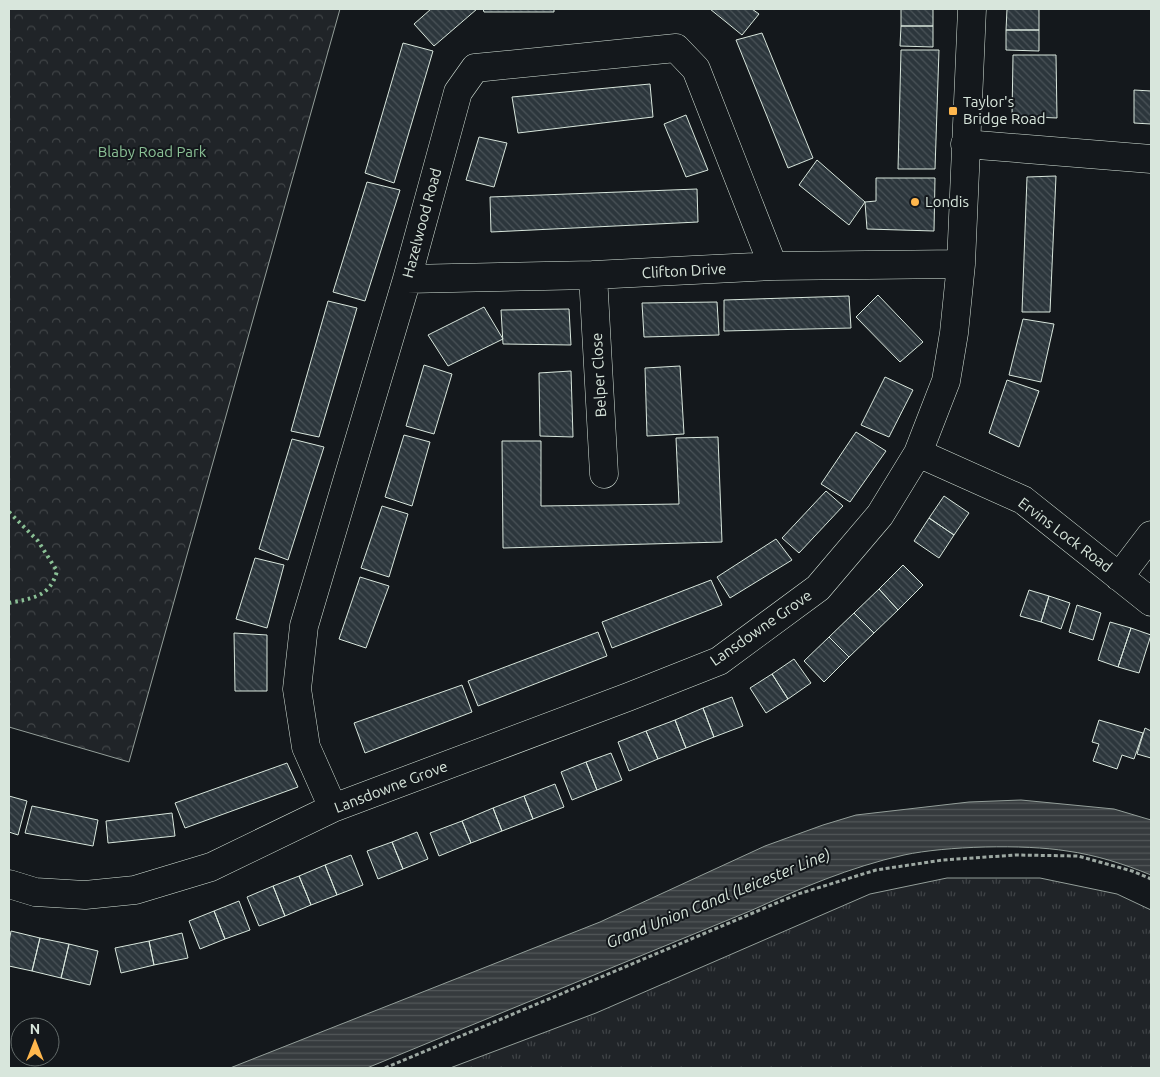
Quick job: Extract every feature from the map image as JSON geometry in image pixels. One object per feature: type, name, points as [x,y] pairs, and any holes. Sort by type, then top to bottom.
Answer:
[{"type":"street","name":"Lansdowne Grove","points":[[9,884],[35,892],[86,895],[135,890],[211,867],[333,808],[628,697],[718,661],[818,588],[880,515],[918,453],[946,381],[954,332],[961,264],[972,9]]},
{"type":"street","name":"Hazelwood Road","points":[[333,808],[306,747],[304,738],[297,689],[304,626],[407,279],[458,92],[475,68],[676,48],[696,69],[773,266]]},
{"type":"street","points":[[965,144],[1151,159]]},
{"type":"street","name":"Clifton Drive","points":[[407,279],[593,275],[773,266],[961,264]]},
{"type":"street","name":"Belper Close","points":[[593,275],[604,474]]},
{"type":"street","name":"Ervins Lock Road","points":[[918,453],[1023,500],[1151,602]]},
{"type":"street","points":[[1119,576],[1151,536]]},
{"type":"path","points":[[385,1068],[798,894],[876,870],[943,860],[989,857],[1078,856],[1132,871],[1151,879]]},
{"type":"green space","name":"Blaby Road Park","points":[[9,9],[340,9],[129,762],[9,727]]},
{"type":"green space","points":[[947,878],[1040,878],[1117,894],[1151,910],[1151,1068],[450,1068],[596,1013],[870,894]]},
{"type":"water","name":"Grand Union Canal (Leicester Line)","points":[[1021,800],[1114,809],[1151,820],[1151,875],[1099,857],[1029,847],[963,848],[904,855],[844,872],[806,887],[367,1068],[230,1068],[600,922],[765,846],[823,825],[856,815],[969,802]]},
{"type":"building","points":[[431,9],[477,9],[434,46],[414,24]]},
{"type":"building","points":[[483,9],[554,9],[554,12],[484,12]]},
{"type":"building","points":[[710,9],[752,9],[759,14],[742,35]]},
{"type":"building","points":[[901,9],[933,9],[933,26],[901,26]]},
{"type":"building","points":[[1007,9],[1039,9],[1039,30],[1006,30]]},
{"type":"building","points":[[901,26],[933,26],[933,47],[900,46]]},
{"type":"building","points":[[1006,30],[1039,30],[1039,51],[1006,50]]},
{"type":"building","points":[[762,33],[813,158],[788,168],[736,40]]},
{"type":"building","points":[[403,43],[433,51],[394,183],[365,173]]},
{"type":"building","points":[[901,50],[939,50],[935,169],[898,169]]},
{"type":"building","points":[[1013,55],[1056,55],[1057,118],[1012,116]]},
{"type":"building","points":[[650,84],[653,117],[518,133],[512,97]]},
{"type":"building","points":[[1134,90],[1151,91],[1151,124],[1134,123]]},
{"type":"building","points":[[686,115],[708,170],[686,177],[664,124]]},
{"type":"building","points":[[479,137],[507,143],[494,187],[466,180]]},
{"type":"building","points":[[817,160],[865,202],[849,225],[799,185]]},
{"type":"building","points":[[1056,176],[1050,312],[1022,312],[1027,177]]},
{"type":"building","points":[[876,178],[935,178],[934,231],[867,229],[865,202],[876,201]]},
{"type":"building","points":[[367,182],[400,190],[365,301],[333,292]]},
{"type":"building","points":[[697,189],[698,222],[491,232],[490,197]]},
{"type":"building","points":[[878,295],[923,342],[900,362],[856,317]]},
{"type":"building","points":[[849,296],[851,328],[724,331],[724,300]]},
{"type":"building","points":[[328,301],[357,308],[319,437],[291,431]]},
{"type":"building","points":[[717,302],[719,335],[644,337],[642,303]]},
{"type":"building","points":[[484,307],[503,339],[448,366],[428,335]]},
{"type":"building","points":[[569,309],[571,345],[503,344],[501,310]]},
{"type":"building","points":[[1023,319],[1054,324],[1041,382],[1009,375]]},
{"type":"building","points":[[424,365],[452,374],[434,434],[406,426]]},
{"type":"building","points":[[680,366],[684,434],[647,436],[645,368]]},
{"type":"building","points":[[571,371],[573,437],[540,436],[539,373]]},
{"type":"building","points":[[885,377],[913,390],[889,437],[861,425]]},
{"type":"building","points":[[1007,380],[1039,391],[1019,447],[989,433]]},
{"type":"building","points":[[856,432],[886,451],[850,502],[821,484]]},
{"type":"building","points":[[404,435],[430,442],[412,506],[385,497]]},
{"type":"building","points":[[718,437],[722,542],[503,548],[502,441],[541,441],[541,506],[679,504],[676,438]]},
{"type":"building","points":[[292,439],[324,447],[288,560],[259,549]]},
{"type":"building","points":[[826,491],[843,506],[799,553],[782,538]]},
{"type":"building","points":[[944,496],[969,513],[954,535],[929,518]]},
{"type":"building","points":[[382,506],[408,514],[389,577],[361,568]]},
{"type":"building","points":[[929,518],[954,535],[939,558],[914,541]]},
{"type":"building","points":[[776,539],[792,560],[730,598],[717,577]]},
{"type":"building","points":[[255,558],[284,565],[267,628],[236,619]]},
{"type":"building","points":[[903,565],[923,585],[898,610],[879,589]]},
{"type":"building","points":[[360,577],[389,586],[366,648],[339,639]]},
{"type":"building","points":[[711,580],[722,605],[612,648],[602,622]]},
{"type":"building","points":[[879,589],[898,610],[874,633],[854,613]]},
{"type":"building","points":[[1029,590],[1049,596],[1041,622],[1020,616]]},
{"type":"building","points":[[1049,596],[1070,603],[1061,629],[1041,622]]},
{"type":"building","points":[[1077,605],[1101,613],[1093,640],[1069,632]]},
{"type":"building","points":[[854,613],[874,633],[849,657],[829,637]]},
{"type":"building","points":[[1110,622],[1131,628],[1118,667],[1098,660]]},
{"type":"building","points":[[1131,628],[1151,635],[1139,673],[1118,667]]},
{"type":"building","points":[[598,632],[607,656],[478,706],[468,681]]},
{"type":"building","points":[[234,633],[267,635],[267,691],[235,691]]},
{"type":"building","points":[[829,637],[849,657],[824,682],[804,661]]},
{"type":"building","points":[[794,659],[811,683],[788,699],[772,674]]},
{"type":"building","points":[[772,674],[788,699],[766,713],[750,688]]},
{"type":"building","points":[[462,685],[472,712],[365,753],[354,723]]},
{"type":"building","points":[[732,697],[743,726],[714,737],[703,708]]},
{"type":"building","points":[[703,708],[714,737],[686,748],[675,720]]},
{"type":"building","points":[[675,720],[686,748],[658,759],[646,731]]},
{"type":"building","points":[[1099,720],[1143,733],[1134,759],[1122,755],[1117,769],[1093,761],[1099,744],[1092,742]]},
{"type":"building","points":[[1145,728],[1151,731],[1151,758],[1137,754]]},
{"type":"building","points":[[646,731],[658,759],[629,771],[618,742]]},
{"type":"building","points":[[611,753],[622,780],[597,790],[586,762]]},
{"type":"building","points":[[586,762],[597,790],[572,800],[561,772]]},
{"type":"building","points":[[287,763],[298,787],[185,828],[175,803]]},
{"type":"building","points":[[555,784],[564,807],[533,819],[524,796]]},
{"type":"building","points":[[9,796],[27,801],[18,835],[9,832]]},
{"type":"building","points":[[524,796],[533,819],[502,831],[493,808]]},
{"type":"building","points":[[32,806],[98,820],[93,846],[25,833]]},
{"type":"building","points":[[493,808],[502,831],[471,843],[462,821]]},
{"type":"building","points":[[172,813],[175,836],[108,843],[106,821]]},
{"type":"building","points":[[462,821],[471,843],[439,856],[430,833]]},
{"type":"building","points":[[417,832],[428,859],[403,869],[392,842]]},
{"type":"building","points":[[392,842],[403,869],[378,879],[367,851]]},
{"type":"building","points":[[351,855],[363,885],[337,895],[325,865]]},
{"type":"building","points":[[325,865],[337,895],[311,905],[299,876]]},
{"type":"building","points":[[299,876],[311,905],[285,916],[273,886]]},
{"type":"building","points":[[273,886],[285,916],[259,926],[247,897]]},
{"type":"building","points":[[239,901],[250,930],[225,939],[214,911]]},
{"type":"building","points":[[214,911],[225,939],[200,949],[189,921]]},
{"type":"building","points":[[11,931],[40,938],[32,971],[9,966]]},
{"type":"building","points":[[182,933],[188,958],[154,965],[149,941]]},
{"type":"building","points":[[40,938],[69,944],[61,978],[32,971]]},
{"type":"building","points":[[149,941],[154,965],[121,973],[115,948]]},
{"type":"building","points":[[69,944],[98,951],[90,985],[61,978]]},
{"type":"hedge","points":[[9,512],[38,541],[57,571],[54,580],[45,591],[33,598],[9,603]]},
{"type":"place","name":"Taylor's Bridge Road","points":[[953,111]]},
{"type":"place","name":"Londis","points":[[915,202]]}]
